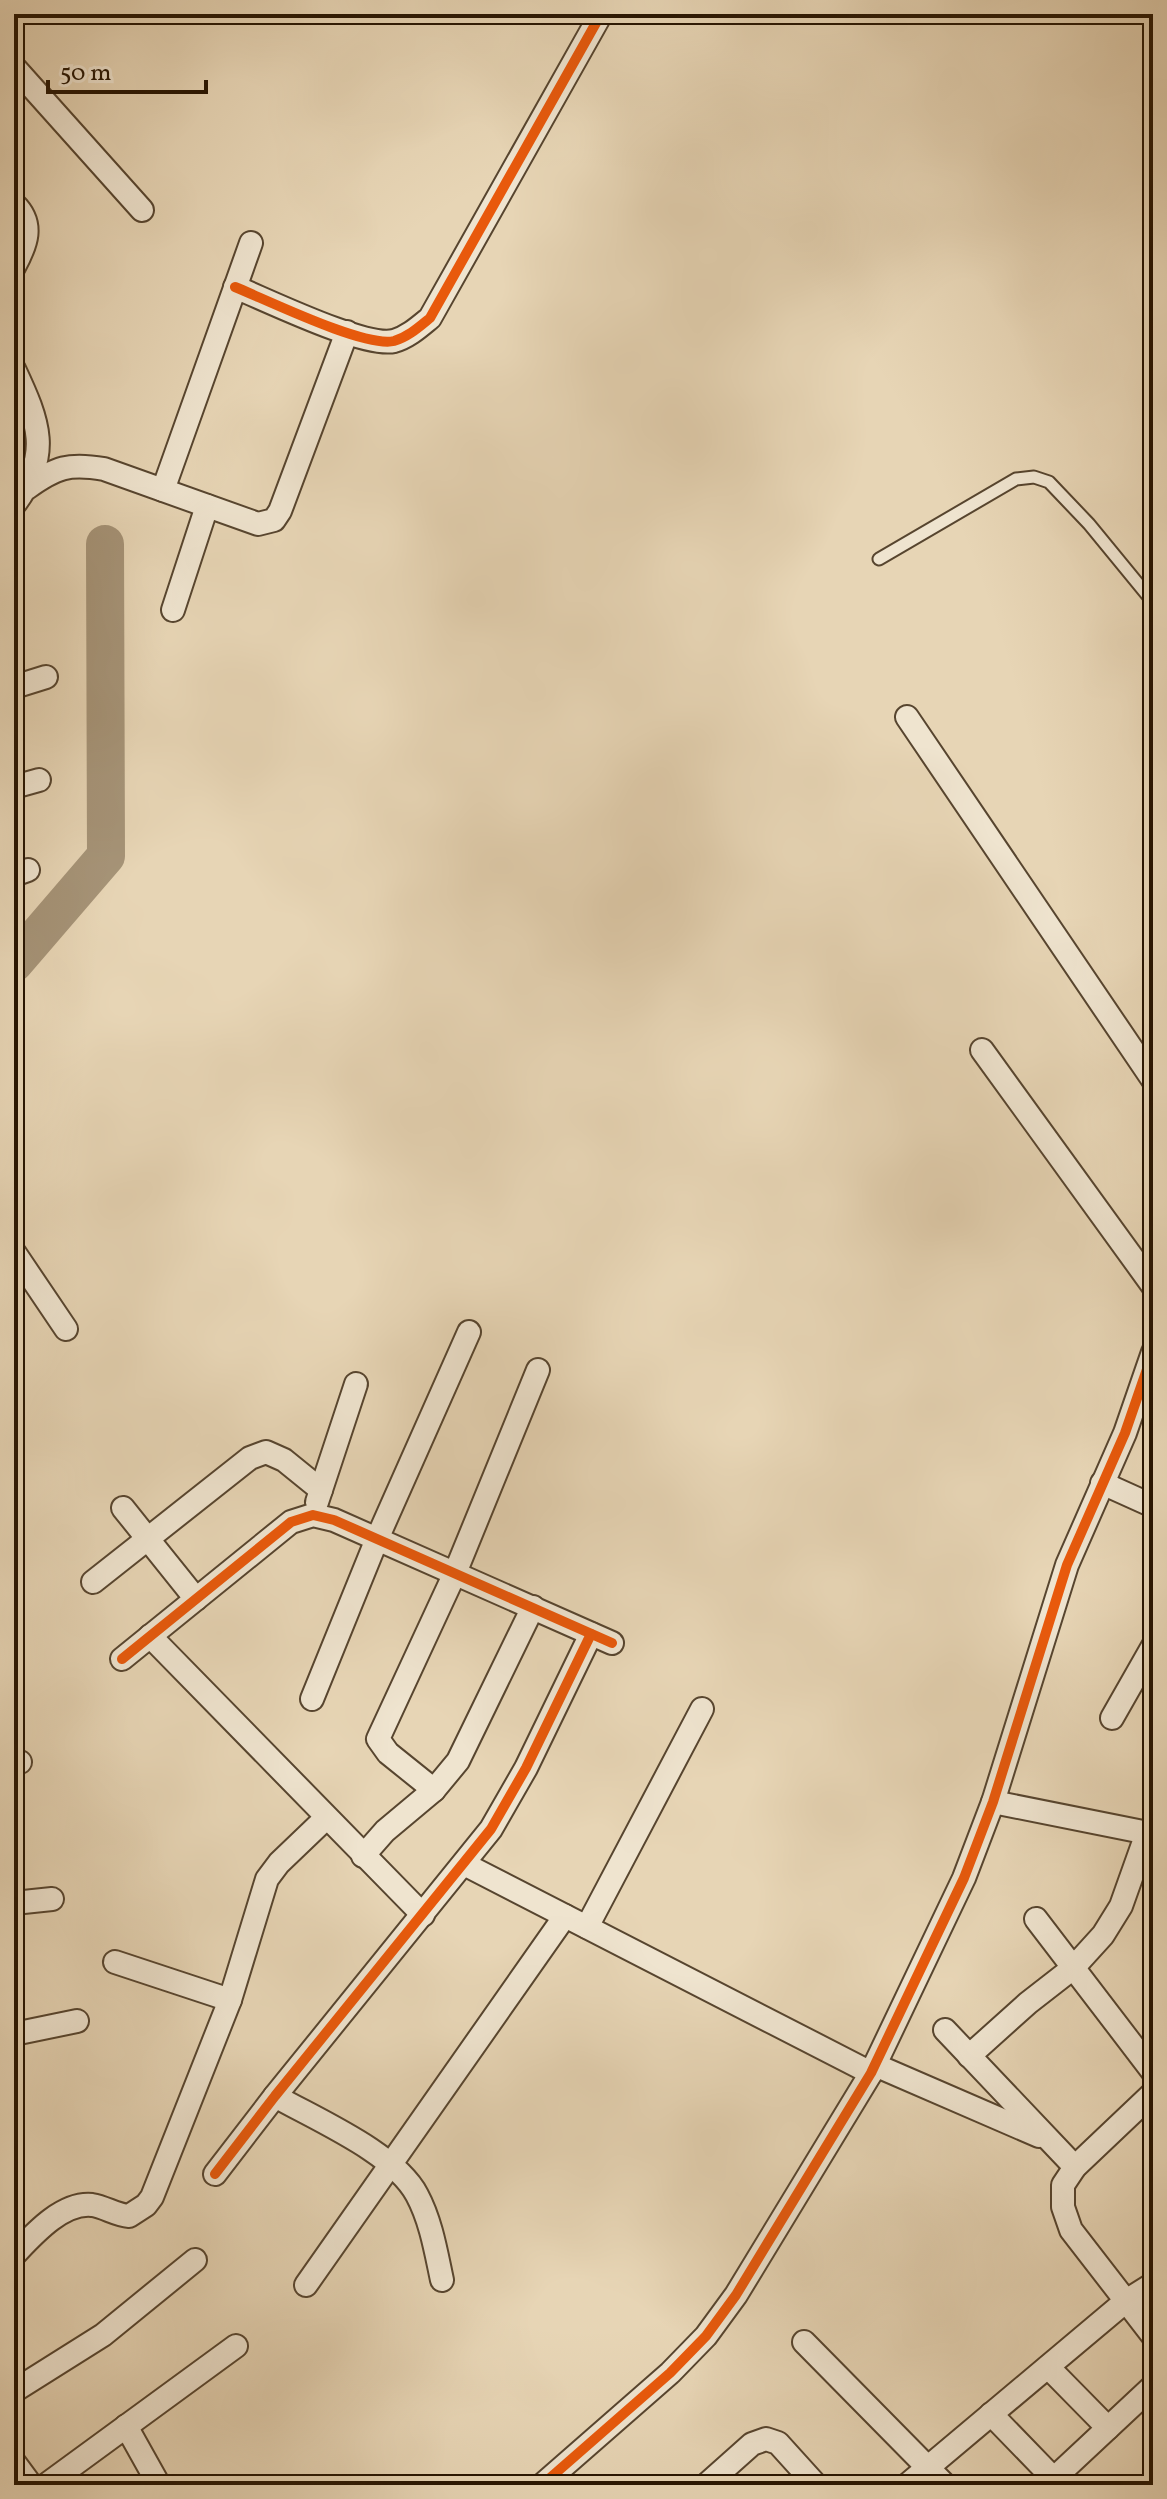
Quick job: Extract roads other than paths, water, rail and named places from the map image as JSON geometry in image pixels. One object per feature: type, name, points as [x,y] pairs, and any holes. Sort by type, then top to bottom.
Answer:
[{"type":"street","points":[[235,287],[367,340],[392,342],[410,334],[430,318],[601,14]]},
{"type":"street","points":[[14,67],[142,210]]},
{"type":"street","points":[[14,204],[27,224],[27,244],[14,267]]},
{"type":"street","points":[[163,490],[251,243]]},
{"type":"street","points":[[21,496],[51,471],[82,466],[104,469],[258,524],[274,520],[347,332]]},
{"type":"street","points":[[14,369],[31,405],[38,429],[39,452],[21,496]]},
{"type":"street","points":[[173,610],[207,506]]},
{"type":"street","points":[[14,687],[46,677]]},
{"type":"street","points":[[907,717],[1153,1080]]},
{"type":"street","points":[[14,787],[39,780]]},
{"type":"street","points":[[982,1050],[1153,1286]]},
{"type":"street","points":[[14,1252],[66,1329]]},
{"type":"street","points":[[312,1699],[377,1539],[469,1332]]},
{"type":"street","points":[[542,2485],[670,2373],[706,2336],[736,2295],[873,2069],[964,1878],[993,1802],[1067,1565],[1125,1433],[1153,1352]]},
{"type":"street","points":[[434,1790],[388,1753],[378,1739],[455,1573],[538,1370]]},
{"type":"street","points":[[313,1515],[356,1384]]},
{"type":"street","points":[[93,1582],[250,1458],[266,1452],[284,1460],[321,1490]]},
{"type":"street","points":[[1102,1483],[1153,1506]]},
{"type":"street","points":[[123,1508],[196,1599]]},
{"type":"street","points":[[122,1659],[291,1522],[313,1515],[334,1520],[602,1638],[508,1802],[464,1864],[215,2174]]},
{"type":"street","points":[[363,1856],[385,1831],[434,1790],[458,1761],[533,1607]]},
{"type":"street","points":[[150,1636],[423,1915]]},
{"type":"street","points":[[1112,1718],[1153,1646]]},
{"type":"street","points":[[587,1927],[702,1709]]},
{"type":"street","points":[[969,2056],[1073,1968],[1113,1922],[1150,1834],[993,1802]]},
{"type":"street","points":[[18,2242],[77,2204],[97,2205],[129,2216],[152,2197],[230,2000],[267,1879],[279,1863],[326,1818]]},
{"type":"street","points":[[464,1864],[873,2069],[1048,2140]]},
{"type":"street","points":[[14,1903],[52,1899]]},
{"type":"street","points":[[306,2285],[565,1916]]},
{"type":"street","points":[[1036,1919],[1152,2069]]},
{"type":"street","points":[[115,1962],[230,2000]]},
{"type":"street","points":[[14,2034],[77,2021]]},
{"type":"street","points":[[945,2030],[1075,2167]]},
{"type":"street","points":[[1153,2093],[1075,2167],[1063,2185],[1063,2207],[1071,2230],[1153,2336]]},
{"type":"street","points":[[275,2096],[403,2174],[417,2195],[435,2244],[442,2280]]},
{"type":"street","points":[[14,2391],[103,2335],[195,2260]]},
{"type":"street","points":[[907,2485],[1126,2301],[1153,2284]]},
{"type":"street","points":[[804,2342],[945,2485]]},
{"type":"street","points":[[46,2485],[236,2346]]},
{"type":"street","points":[[1048,2367],[1108,2428]]},
{"type":"street","points":[[991,2414],[1051,2482],[1153,2386]]},
{"type":"street","points":[[126,2426],[159,2485]]},
{"type":"street","points":[[706,2485],[752,2444],[766,2439],[778,2443],[816,2485]]},
{"type":"street","points":[[14,2462],[31,2485]]},
{"type":"lane","points":[[879,559],[1016,479],[1034,477],[1049,482],[1089,524],[1153,602]]},
{"type":"waterway","points":[[14,963],[106,856],[105,544]]}]
